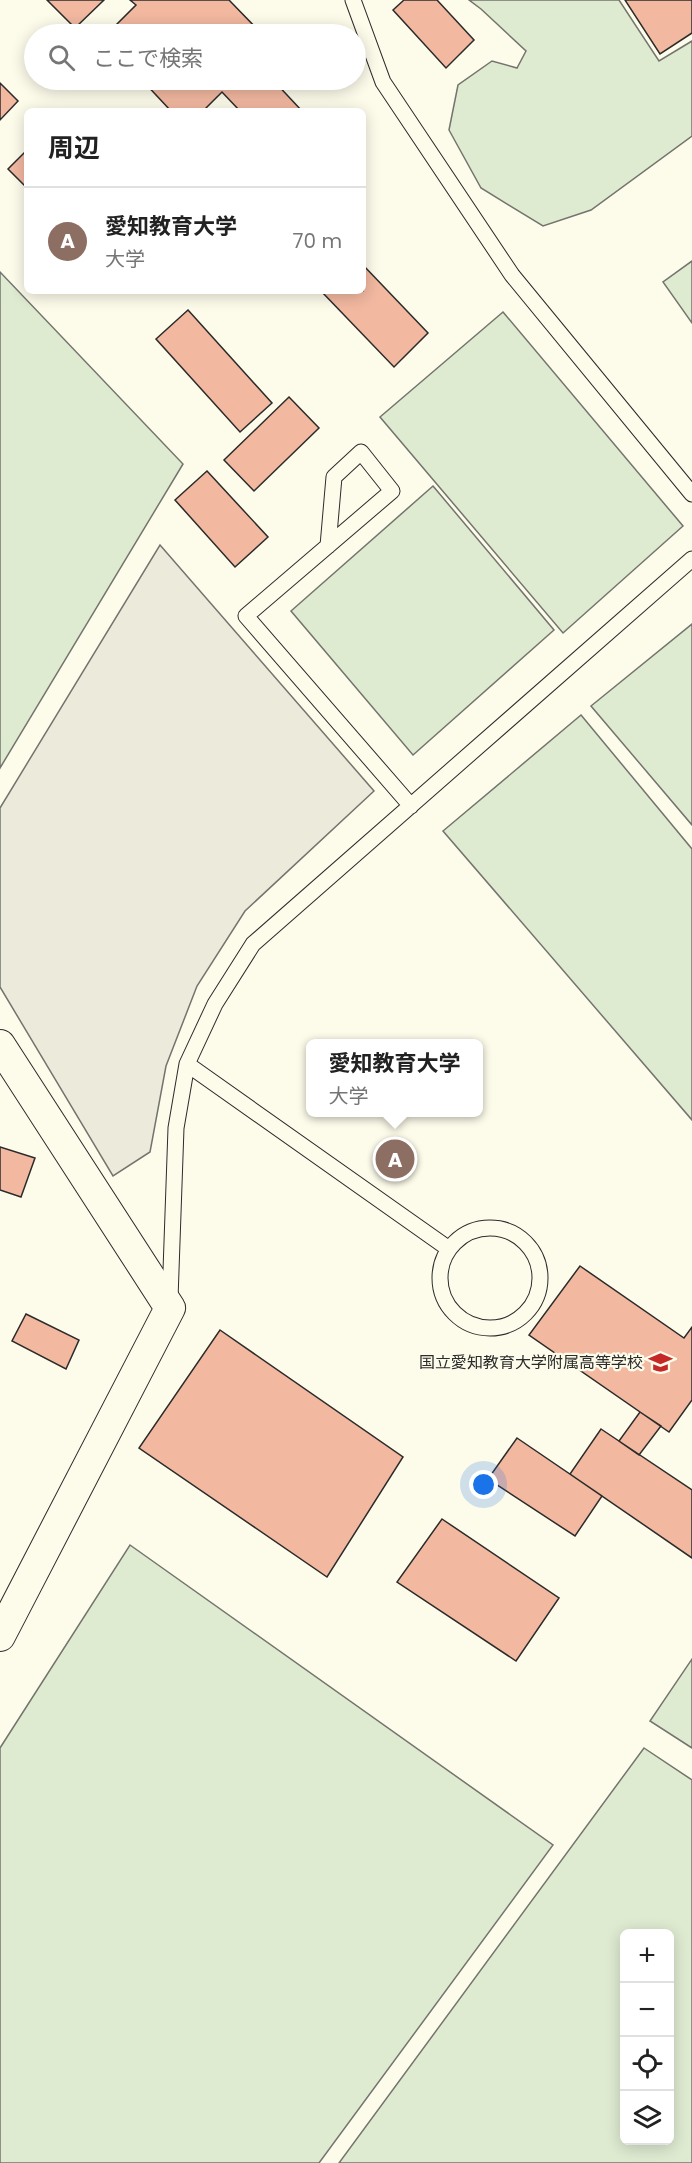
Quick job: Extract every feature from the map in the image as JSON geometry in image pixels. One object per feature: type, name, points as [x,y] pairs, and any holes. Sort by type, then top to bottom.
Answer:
[{"type":"street","points":[[0,1045],[170,1308],[0,1636]]},
{"type":"lane","points":[[353,0],[362,24]]},
{"type":"lane","points":[[366,36],[383,82],[506,266],[692,494]]},
{"type":"lane","points":[[328,546],[334,477],[361,452],[392,491],[246,616],[411,806]]},
{"type":"lane","points":[[170,1308],[176,1128],[187,1064],[215,1004],[254,944],[692,559]]},
{"type":"lane","points":[[187,1064],[449,1249]]},
{"type":"lane","points":[[494,1227],[511,1232],[525,1242],[538,1264],[539,1289],[532,1305],[521,1317],[507,1325],[492,1328],[477,1326],[462,1319],[451,1308],[443,1294],[440,1279],[442,1263],[449,1249],[461,1237],[477,1229],[494,1227]]},
{"type":"green space","points":[[469,0],[619,0],[659,61],[692,41],[692,136],[591,210],[543,226],[481,188],[449,130],[458,85],[492,61],[517,68],[526,51]]},
{"type":"green space","points":[[692,261],[692,323],[663,282]]},
{"type":"green space","points":[[0,272],[183,464],[0,768]]},
{"type":"green space","points":[[503,312],[683,526],[563,633],[380,417]]},
{"type":"green space","points":[[433,486],[554,630],[413,755],[291,611]]},
{"type":"green space","points":[[692,624],[692,825],[591,706]]},
{"type":"green space","points":[[581,715],[692,849],[692,1120],[443,831]]},
{"type":"green space","points":[[130,1545],[553,1845],[319,2163],[0,2163],[0,1748]]},
{"type":"green space","points":[[692,1659],[692,1748],[650,1721]]},
{"type":"green space","points":[[644,1748],[692,1780],[692,2163],[339,2163]]},
{"type":"shaded area","points":[[160,545],[374,791],[245,911],[197,986],[166,1066],[150,1152],[113,1176],[0,987],[0,808]]},
{"type":"building","points":[[47,0],[104,0],[79,24],[71,24]]},
{"type":"building","points":[[130,0],[229,0],[252,24],[117,24],[136,5]]},
{"type":"building","points":[[404,0],[437,0],[474,40],[446,68],[393,10]]},
{"type":"building","points":[[625,0],[692,0],[692,33],[660,54]]},
{"type":"building","points":[[0,83],[18,101],[0,120]]},
{"type":"building","points":[[151,90],[282,90],[299,108],[237,108],[222,92],[206,108],[168,108]]},
{"type":"building","points":[[24,153],[24,185],[8,169]]},
{"type":"building","points":[[366,268],[428,333],[394,367],[324,294],[366,294]]},
{"type":"building","points":[[188,310],[272,403],[240,432],[156,339]]},
{"type":"building","points":[[289,397],[319,428],[254,491],[224,460]]},
{"type":"building","points":[[207,471],[268,537],[235,567],[175,500]]},
{"type":"building","points":[[0,1147],[35,1158],[21,1197],[0,1190]]},
{"type":"building","points":[[580,1266],[684,1338],[692,1327],[692,1400],[669,1432],[529,1335]]},
{"type":"building","points":[[26,1314],[79,1340],[66,1369],[12,1341]]},
{"type":"building","points":[[220,1330],[403,1457],[327,1577],[139,1448]]},
{"type":"building","points":[[640,1412],[661,1426],[639,1455],[619,1441]]},
{"type":"building","points":[[601,1429],[692,1490],[692,1558],[570,1474]]},
{"type":"building","points":[[517,1438],[602,1496],[575,1536],[488,1479]]},
{"type":"building","points":[[442,1519],[559,1598],[516,1661],[397,1582]]},
{"type":"place","name":"愛知教育大学","points":[[395,1159]]},
{"type":"place","name":"国立愛知教育大学附属高等学校","points":[[661,1362]]}]
